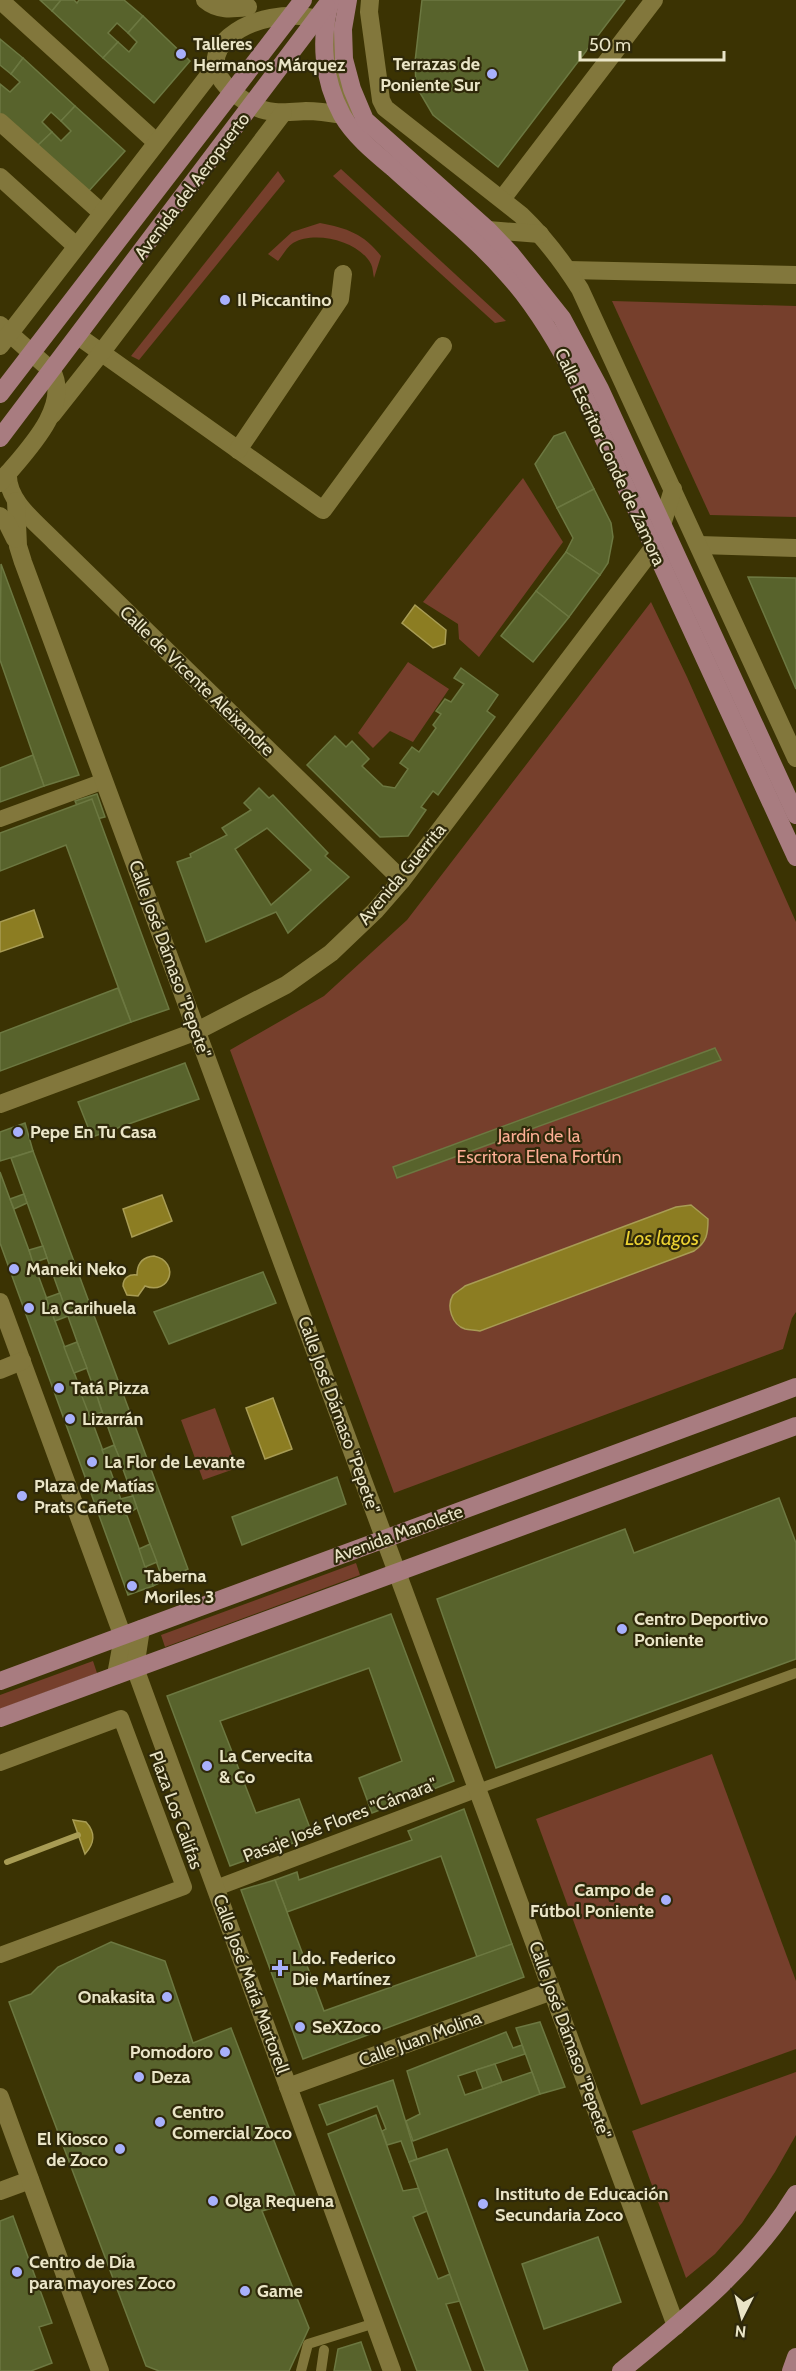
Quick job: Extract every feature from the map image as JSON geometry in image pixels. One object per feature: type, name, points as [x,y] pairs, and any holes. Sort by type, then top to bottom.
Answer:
[{"type":"main road","name":"Avenida del Aeropuerto","points":[[0,438],[253,106],[321,21],[331,0]]},
{"type":"main road","points":[[348,0],[343,29],[344,59],[352,89],[365,120]]},
{"type":"main road","name":"Avenida del Aeropuerto","points":[[0,394],[300,4]]},
{"type":"main road","points":[[321,21],[328,77],[342,116]]},
{"type":"main road","name":"Calle Escritor Conde de Zamora","points":[[342,116],[371,149],[480,245],[507,273],[549,330],[579,385],[796,857]]},
{"type":"main road","name":"Calle Escritor Conde de Zamora","points":[[365,120],[488,230],[531,278],[566,324],[600,389],[796,815]]},
{"type":"main road","name":"Avenida Manolete","points":[[0,1681],[796,1388]]},
{"type":"main road","name":"Avenida Manolete","points":[[0,1718],[398,1574],[615,1491],[796,1426]]},
{"type":"main road","points":[[621,2371],[714,2293],[766,2237],[796,2194]]},
{"type":"main road","points":[[791,2371],[796,2357]]},
{"type":"street","points":[[0,0],[156,142]]},
{"type":"street","points":[[370,0],[369,12],[381,100],[385,108],[502,199],[540,234],[568,270],[594,317],[796,758]]},
{"type":"street","points":[[502,199],[654,0]]},
{"type":"street","points":[[206,1],[228,10],[267,4],[300,4],[321,21],[333,40],[341,87],[365,120]]},
{"type":"street","points":[[206,1],[216,24],[218,41],[216,66],[233,91],[253,106],[284,113],[308,111],[342,116]]},
{"type":"street","points":[[218,41],[235,16],[249,7]]},
{"type":"street","points":[[52,371],[32,353],[3,335],[76,246],[216,66]]},
{"type":"street","name":"Avenida del Aeropuerto","points":[[4,478],[284,113]]},
{"type":"street","points":[[0,122],[102,213]]},
{"type":"street","points":[[0,177],[76,246]]},
{"type":"street","points":[[488,230],[540,234]]},
{"type":"street","points":[[568,270],[796,275]]},
{"type":"street","points":[[238,450],[340,299],[343,274]]},
{"type":"street","points":[[78,336],[323,510],[443,346]]},
{"type":"street","name":"Avenida del Aeropuerto","points":[[51,415],[57,390],[52,371]]},
{"type":"street","name":"Calle de Vicente Aleixandre","points":[[4,478],[16,501],[55,542],[402,880]]},
{"type":"street","name":"Avenida Guerrita","points":[[0,1104],[197,1031],[286,985],[330,953],[375,911],[402,880],[653,548],[663,525],[673,489]]},
{"type":"street","name":"Calle José Dámaso \"Pepete\"","points":[[16,501],[18,546],[22,562],[676,2326]]},
{"type":"street","points":[[0,516],[7,523],[18,546]]},
{"type":"street","points":[[699,545],[796,548]]},
{"type":"street","points":[[0,819],[104,781]]},
{"type":"street","points":[[0,1302],[123,1637],[116,1675]]},
{"type":"street","points":[[0,1370],[22,1362]]},
{"type":"street","name":"Calle José María Martorell","points":[[141,1629],[135,1668],[392,2371]]},
{"type":"street","name":"Plaza Los Califas","points":[[0,1763],[121,1718],[184,1887],[0,1955]]},
{"type":"street","name":"Pasaje José Flores \"Cámara\"","points":[[216,1888],[478,1789]]},
{"type":"street","name":"Calle Juan Molina","points":[[288,2087],[552,1991]]},
{"type":"street","points":[[0,2097],[100,2371]]},
{"type":"street","points":[[0,2191],[30,2180]]},
{"type":"lane","points":[[478,1789],[796,1673]]},
{"type":"lane","points":[[301,2371],[308,2344],[375,2323]]},
{"type":"lane","points":[[321,2371],[324,2350]]},
{"type":"green space","points":[[341,169],[506,321],[495,323],[333,176]]},
{"type":"green space","points":[[278,171],[285,181],[139,360],[131,356]]},
{"type":"green space","points":[[320,223],[354,233],[375,248],[381,256],[374,278],[372,266],[365,256],[357,249],[336,240],[302,239],[293,243],[278,261],[268,254],[292,232]]},
{"type":"green space","points":[[612,301],[796,306],[796,517],[710,515]]},
{"type":"green space","points":[[523,478],[563,542],[479,657],[459,639],[458,624],[423,602]]},
{"type":"green space","name":"Jardín de la Escritora Elena Fortún","points":[[651,602],[687,677],[796,922],[796,1312],[783,1349],[394,1493],[230,1050],[324,996],[407,920]]},
{"type":"green space","points":[[408,662],[449,689],[413,742],[390,731],[373,748],[358,733]]},
{"type":"green space","points":[[215,1408],[237,1468],[203,1480],[181,1420]]},
{"type":"green space","points":[[356,1563],[360,1575],[165,1647],[161,1635]]},
{"type":"green space","points":[[93,1661],[97,1673],[0,1709],[0,1695]]},
{"type":"green space","name":"Campo de Fútbol Poniente","points":[[712,1754],[796,1981],[796,2049],[641,2105],[536,1819]]},
{"type":"green space","points":[[796,2072],[796,2135],[742,2223],[715,2254],[686,2278],[632,2131]]},
{"type":"water","points":[[415,605],[446,630],[445,644],[433,648],[402,623]]},
{"type":"water","points":[[34,910],[43,937],[0,952],[0,922]]},
{"type":"water","points":[[162,1195],[172,1221],[132,1237],[123,1209]]},
{"type":"water","name":"Los lagos","points":[[691,1205],[708,1219],[706,1237],[694,1251],[480,1331],[460,1327],[452,1315],[451,1299],[465,1286],[676,1207]]},
{"type":"water","points":[[154,1256],[162,1259],[168,1265],[170,1271],[166,1282],[154,1288],[145,1286],[138,1296],[127,1295],[123,1286],[125,1279],[137,1275],[141,1262]]},
{"type":"water","points":[[273,1398],[292,1449],[265,1459],[246,1408]]},
{"type":"water","points":[[73,1820],[86,1822],[93,1834],[91,1846],[85,1854]]},
{"type":"building","points":[[40,0],[61,0],[52,11]]},
{"type":"building","points":[[61,0],[74,0],[77,3],[79,0],[124,0],[143,16],[128,33],[117,23],[108,33],[118,42],[103,58],[52,11]]},
{"type":"building","name":"Terrazas de Poniente Sur","points":[[422,0],[625,0],[498,167],[433,115],[416,86],[415,62]]},
{"type":"building","points":[[143,16],[190,61],[154,103],[103,58],[118,42],[129,52],[137,42],[128,33]]},
{"type":"building","points":[[0,39],[23,58],[11,74],[0,65]]},
{"type":"building","points":[[23,58],[75,106],[61,121],[51,112],[42,122],[52,132],[35,148],[0,115],[0,84],[10,92],[20,82],[11,74]]},
{"type":"building","points":[[75,106],[125,151],[87,193],[35,148],[52,132],[61,141],[71,131],[61,121]]},
{"type":"building","points":[[565,432],[594,489],[557,508],[535,464],[554,436]]},
{"type":"building","points":[[594,489],[611,523],[613,537],[608,563],[600,575],[566,552],[573,538],[557,508]]},
{"type":"building","points":[[566,552],[600,575],[569,617],[536,591]]},
{"type":"building","points":[[1,564],[79,775],[44,786],[0,660]]},
{"type":"building","points":[[748,577],[796,578],[796,689]]},
{"type":"building","points":[[536,591],[569,617],[533,662],[501,636]]},
{"type":"building","points":[[461,668],[498,695],[487,711],[495,717],[438,795],[433,791],[421,807],[426,810],[408,836],[380,837],[307,765],[335,736],[346,747],[352,741],[369,759],[362,766],[383,786],[395,788],[408,769],[400,763],[412,747],[419,752],[436,728],[433,725],[441,714],[436,711],[445,699],[451,702],[464,684],[454,678]]},
{"type":"building","points":[[33,755],[44,786],[0,802],[0,768]]},
{"type":"building","points":[[259,788],[269,798],[273,795],[328,853],[325,856],[349,877],[288,933],[276,912],[206,942],[177,862],[191,857],[190,854],[227,835],[222,828],[251,810],[244,803]],"holes":[[[267,828],[311,870],[271,905],[235,849]]]},
{"type":"building","points":[[97,794],[105,817],[84,822],[75,801]]},
{"type":"building","points":[[92,799],[169,1009],[131,1022],[66,845],[0,871],[0,833]]},
{"type":"building","points":[[118,988],[131,1022],[0,1071],[0,1033]]},
{"type":"building","points":[[715,1048],[721,1060],[397,1178],[393,1167]]},
{"type":"building","points":[[185,1063],[199,1099],[92,1137],[78,1102]]},
{"type":"building","points":[[25,1123],[33,1151],[0,1161],[0,1132]]},
{"type":"building","points":[[33,1151],[188,1569],[153,1586],[149,1576],[160,1572],[11,1158]]},
{"type":"building","points":[[0,1172],[153,1586],[128,1595],[0,1243]]},
{"type":"building","points":[[24,1194],[27,1203],[14,1209],[10,1199]]},
{"type":"building","points":[[43,1246],[47,1258],[33,1263],[29,1250]]},
{"type":"building","points":[[263,1272],[276,1303],[169,1344],[154,1312]]},
{"type":"building","points":[[60,1293],[68,1316],[55,1321],[46,1298]]},
{"type":"building","points":[[77,1342],[87,1368],[74,1373],[64,1347]]},
{"type":"building","points":[[95,1390],[102,1412],[90,1417],[81,1394]]},
{"type":"building","points":[[114,1445],[120,1459],[108,1464],[102,1450]]},
{"type":"building","points":[[337,1477],[346,1504],[242,1545],[232,1517]]},
{"type":"building","points":[[133,1496],[137,1508],[126,1515],[120,1499]]},
{"type":"building","name":"Centro Deportivo Poniente","points":[[779,1498],[796,1543],[796,1659],[496,1768],[437,1599],[625,1529],[634,1553]]},
{"type":"building","points":[[150,1544],[157,1562],[145,1567],[139,1549]]},
{"type":"building","points":[[391,1614],[454,1781],[372,1813],[359,1778],[402,1761],[369,1668],[220,1721],[256,1813],[299,1799],[313,1836],[230,1866],[167,1696]]},
{"type":"building","points":[[464,1809],[512,1944],[477,1957],[441,1856],[287,1912],[275,1880],[297,1872],[299,1880],[412,1840],[408,1831]]},
{"type":"building","points":[[275,1880],[324,2011],[512,1944],[524,1977],[303,2059],[241,1890]]},
{"type":"building","name":"Centro Comercial Zoco","points":[[111,1942],[165,1961],[193,2043],[231,2028],[297,2201],[262,2211],[309,2328],[289,2371],[159,2371],[146,2366],[9,2002],[31,1994],[58,1967]]},
{"type":"building","points":[[540,2022],[565,2087],[540,2094],[516,2028]]},
{"type":"building","points":[[506,2032],[513,2048],[522,2045],[525,2054],[458,2076],[465,2095],[532,2072],[540,2094],[413,2141],[406,2121],[420,2114],[407,2071]]},
{"type":"building","points":[[495,2064],[502,2082],[483,2089],[476,2070]]},
{"type":"building","points":[[393,2080],[417,2159],[409,2162],[401,2141],[387,2145],[382,2131],[386,2129],[377,2106],[327,2125],[319,2105]]},
{"type":"building","points":[[376,2115],[403,2191],[419,2188],[427,2211],[413,2217],[438,2279],[450,2274],[460,2301],[446,2304],[471,2371],[417,2371],[328,2134]]},
{"type":"building","points":[[447,2149],[528,2371],[485,2371],[409,2162]]},
{"type":"building","name":"Centro de Día para mayores Zoco","points":[[13,2216],[52,2323],[39,2327],[52,2363],[31,2371],[0,2371],[0,2221]]},
{"type":"building","points":[[598,2237],[621,2302],[544,2329],[522,2264]]},
{"type":"building","points":[[361,2342],[371,2371],[334,2371],[338,2349]]},
{"type":"waterway","points":[[7,1862],[78,1835]]},
{"type":"place","name":"Talleres Hermanos Márquez","points":[[181,54]]},
{"type":"place","name":"Terrazas de Poniente Sur","points":[[492,74]]},
{"type":"place","name":"Il Piccantino","points":[[225,300]]},
{"type":"place","name":"Pepe En Tu Casa","points":[[18,1132]]},
{"type":"place","name":"Maneki Neko","points":[[14,1269]]},
{"type":"place","name":"La Carihuela","points":[[29,1308]]},
{"type":"place","name":"Tatá Pizza","points":[[59,1388]]},
{"type":"place","name":"Lizarrán","points":[[70,1419]]},
{"type":"place","name":"La Flor de Levante","points":[[92,1462]]},
{"type":"place","name":"Plaza de Matías Prats Cañete","points":[[22,1496]]},
{"type":"place","name":"Taberna Moriles 3","points":[[132,1586]]},
{"type":"place","name":"Centro Deportivo Poniente","points":[[622,1629]]},
{"type":"place","name":"La Cervecita & Co","points":[[207,1766]]},
{"type":"place","name":"Campo de Fútbol Poniente","points":[[666,1900]]},
{"type":"place","name":"Ldo. Federico Die Martínez","points":[[280,1968]]},
{"type":"place","name":"Onakasita","points":[[167,1997]]},
{"type":"place","name":"SeXZoco","points":[[300,2027]]},
{"type":"place","name":"Pomodoro","points":[[225,2052]]},
{"type":"place","name":"Deza","points":[[139,2077]]},
{"type":"place","name":"Centro Comercial Zoco","points":[[160,2122]]},
{"type":"place","name":"El Kiosco de Zoco","points":[[120,2149]]},
{"type":"place","name":"Olga Requena","points":[[213,2201]]},
{"type":"place","name":"Instituto de Educación Secundaria Zoco","points":[[483,2204]]},
{"type":"place","name":"Centro de Día para mayores Zoco","points":[[17,2272]]},
{"type":"place","name":"Game","points":[[245,2291]]}]
